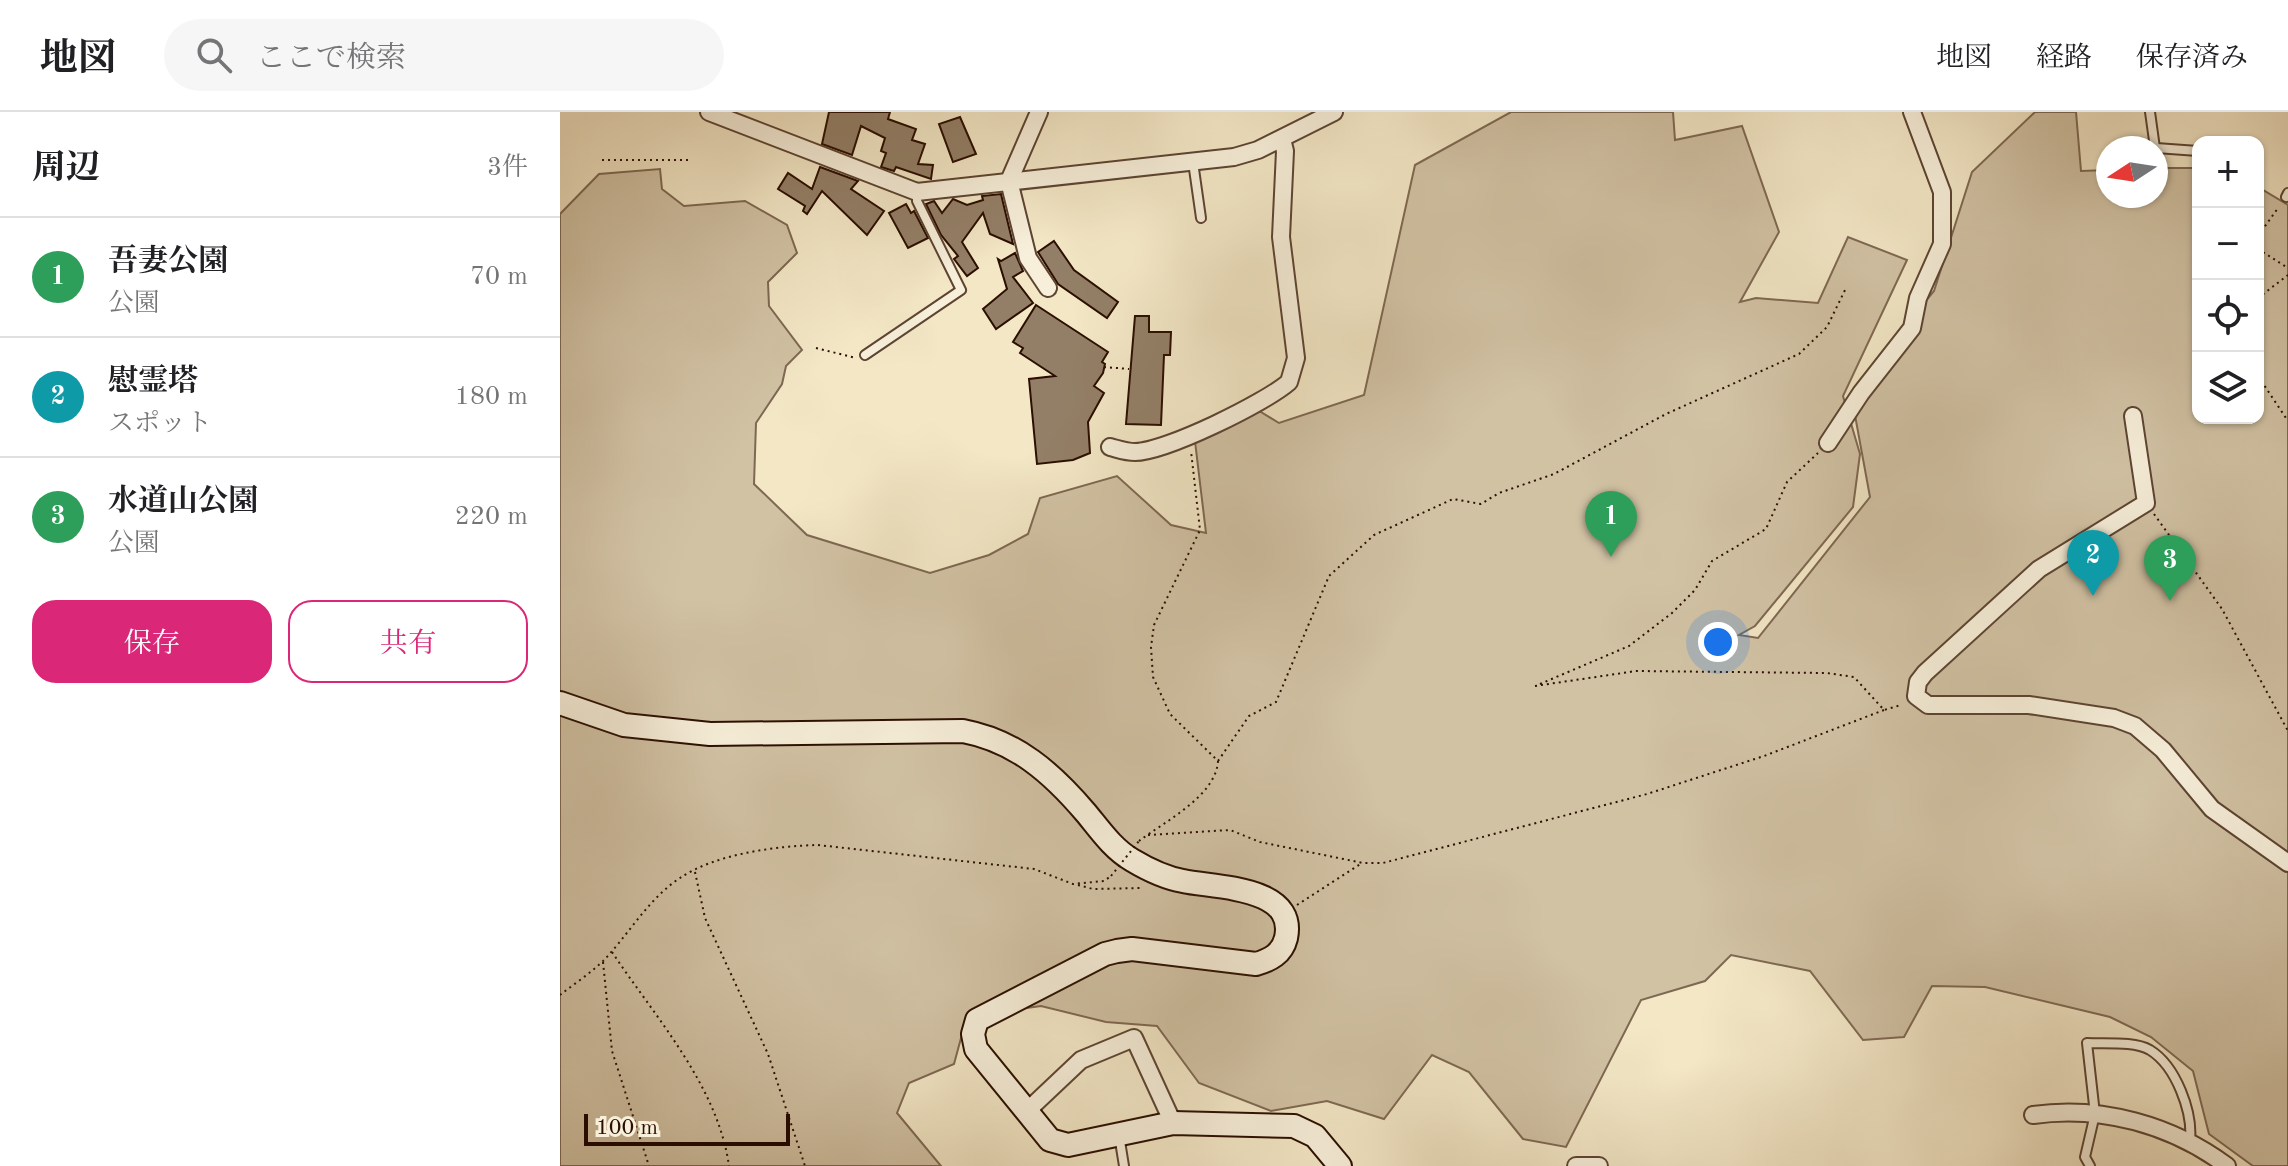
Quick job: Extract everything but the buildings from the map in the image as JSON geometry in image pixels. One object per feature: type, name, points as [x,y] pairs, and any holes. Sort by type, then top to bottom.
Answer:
[{"type":"street","points":[[709,112],[917,192],[1248,154],[1334,112]]},
{"type":"street","points":[[1039,112],[1009,181],[1028,258],[1048,288]]},
{"type":"street","points":[[1828,443],[1861,393],[1912,328],[1918,298],[1942,244],[1945,218],[1942,192],[1912,112]]},
{"type":"street","points":[[1110,447],[1143,451],[1188,435],[1280,390],[1294,374],[1294,333],[1281,237],[1285,151],[1282,139]]},
{"type":"street","points":[[2133,416],[2146,503],[2079,542],[2014,589],[1925,673],[1918,682],[1916,696],[1935,706],[2029,705],[2114,718],[2135,726],[2163,750],[2212,809],[2288,863]]},
{"type":"street","points":[[560,703],[624,725],[710,734],[935,729],[982,734],[1028,756],[1062,788],[1119,851],[1168,876],[1254,894],[1279,906],[1287,927],[1286,937],[1280,951],[1265,961],[1244,964],[1132,949],[1117,951],[977,1020],[973,1034],[976,1049],[1050,1140],[1068,1145],[1173,1123],[1294,1126],[1315,1136],[1340,1166]]},
{"type":"street","points":[[1027,1111],[1081,1060],[1134,1038],[1173,1123]]},
{"type":"street","points":[[2033,1115],[2095,1114],[2190,1141],[2227,1166]]},
{"type":"street","points":[[1576,1166],[1599,1166]]},
{"type":"lane","points":[[2150,112],[2154,136]]},
{"type":"lane","points":[[2168,149],[2192,151]]},
{"type":"lane","points":[[1193,161],[1201,218]]},
{"type":"lane","points":[[865,355],[961,290],[917,201],[917,192]]},
{"type":"lane","points":[[2090,1166],[2085,1157],[2095,1114],[2087,1043],[2149,1049],[2166,1064],[2178,1085],[2190,1141]]},
{"type":"lane","points":[[1118,1134],[1124,1166]]},
{"type":"path","points":[[602,160],[691,160]]},
{"type":"path","points":[[2264,228],[2287,195]]},
{"type":"path","points":[[2264,253],[2288,268]]},
{"type":"path","points":[[2264,293],[2288,275]]},
{"type":"path","points":[[1073,884],[1104,881],[1111,876],[1139,841],[1211,785],[1218,761],[1249,716],[1276,702],[1329,576],[1374,535],[1453,499],[1481,504],[1499,493],[1554,474],[1666,414],[1799,354],[1827,327],[1846,288]]},
{"type":"path","points":[[816,348],[847,358],[865,355]]},
{"type":"path","points":[[1104,367],[1129,369]]},
{"type":"path","points":[[2264,385],[2288,421]]},
{"type":"path","points":[[1188,435],[1193,482],[1201,515],[1200,530],[1154,625],[1151,647],[1153,677],[1170,714],[1218,761]]},
{"type":"path","points":[[1828,443],[1787,482],[1766,529],[1712,561],[1695,590],[1672,613],[1629,646],[1535,686],[1636,671],[1843,674],[1864,685],[1884,710]]},
{"type":"path","points":[[2146,503],[2222,609],[2288,731]]},
{"type":"path","points":[[1148,835],[1230,830],[1260,842],[1363,863],[1383,863],[1636,797],[1751,761],[1916,696]]},
{"type":"path","points":[[560,995],[603,961],[679,878],[741,855],[785,846],[818,845],[1034,869],[1093,889],[1142,889],[1156,886],[1168,876]]},
{"type":"path","points":[[1279,906],[1287,904],[1293,908],[1363,863]]},
{"type":"path","points":[[695,871],[705,918],[768,1054],[805,1166]]},
{"type":"path","points":[[611,951],[698,1080],[723,1137],[729,1166]]},
{"type":"path","points":[[603,961],[612,1051],[649,1166]]},
{"type":"shaded area","points":[[1511,112],[1673,112],[1675,140],[1742,126],[1779,232],[1740,302],[1756,298],[1818,303],[1848,237],[1907,260],[1843,396],[1860,454],[1853,507],[1755,626],[1739,635],[1758,638],[1870,497],[1852,399],[1874,363],[1934,291],[1972,172],[2035,112],[2076,112],[2081,171],[2096,170],[2096,208],[2168,208],[2168,168],[2192,168],[2192,424],[2264,424],[2264,191],[2288,205],[2288,1166],[2253,1166],[2209,1134],[2193,1071],[2151,1037],[2110,1017],[1985,987],[1932,986],[1904,1037],[1863,1040],[1810,971],[1731,955],[1705,981],[1641,1000],[1566,1147],[1523,1139],[1469,1072],[1432,1055],[1384,1119],[1327,1101],[1271,1111],[1199,1083],[1157,1026],[1106,1022],[1041,1006],[967,1016],[954,1064],[909,1083],[897,1113],[941,1166],[560,1166],[560,214],[599,174],[660,169],[662,189],[684,206],[745,201],[787,225],[797,253],[768,282],[769,306],[802,350],[786,366],[782,384],[756,423],[754,484],[807,535],[930,573],[989,555],[1028,534],[1040,498],[1117,476],[1171,525],[1206,533],[1194,433],[1256,409],[1279,423],[1364,395],[1415,165]]},
{"type":"place","name":"吾妻公園","points":[[1611,557]]},
{"type":"place","name":"慰霊塔","points":[[2093,596]]},
{"type":"place","name":"水道山公園","points":[[2170,601]]}]
